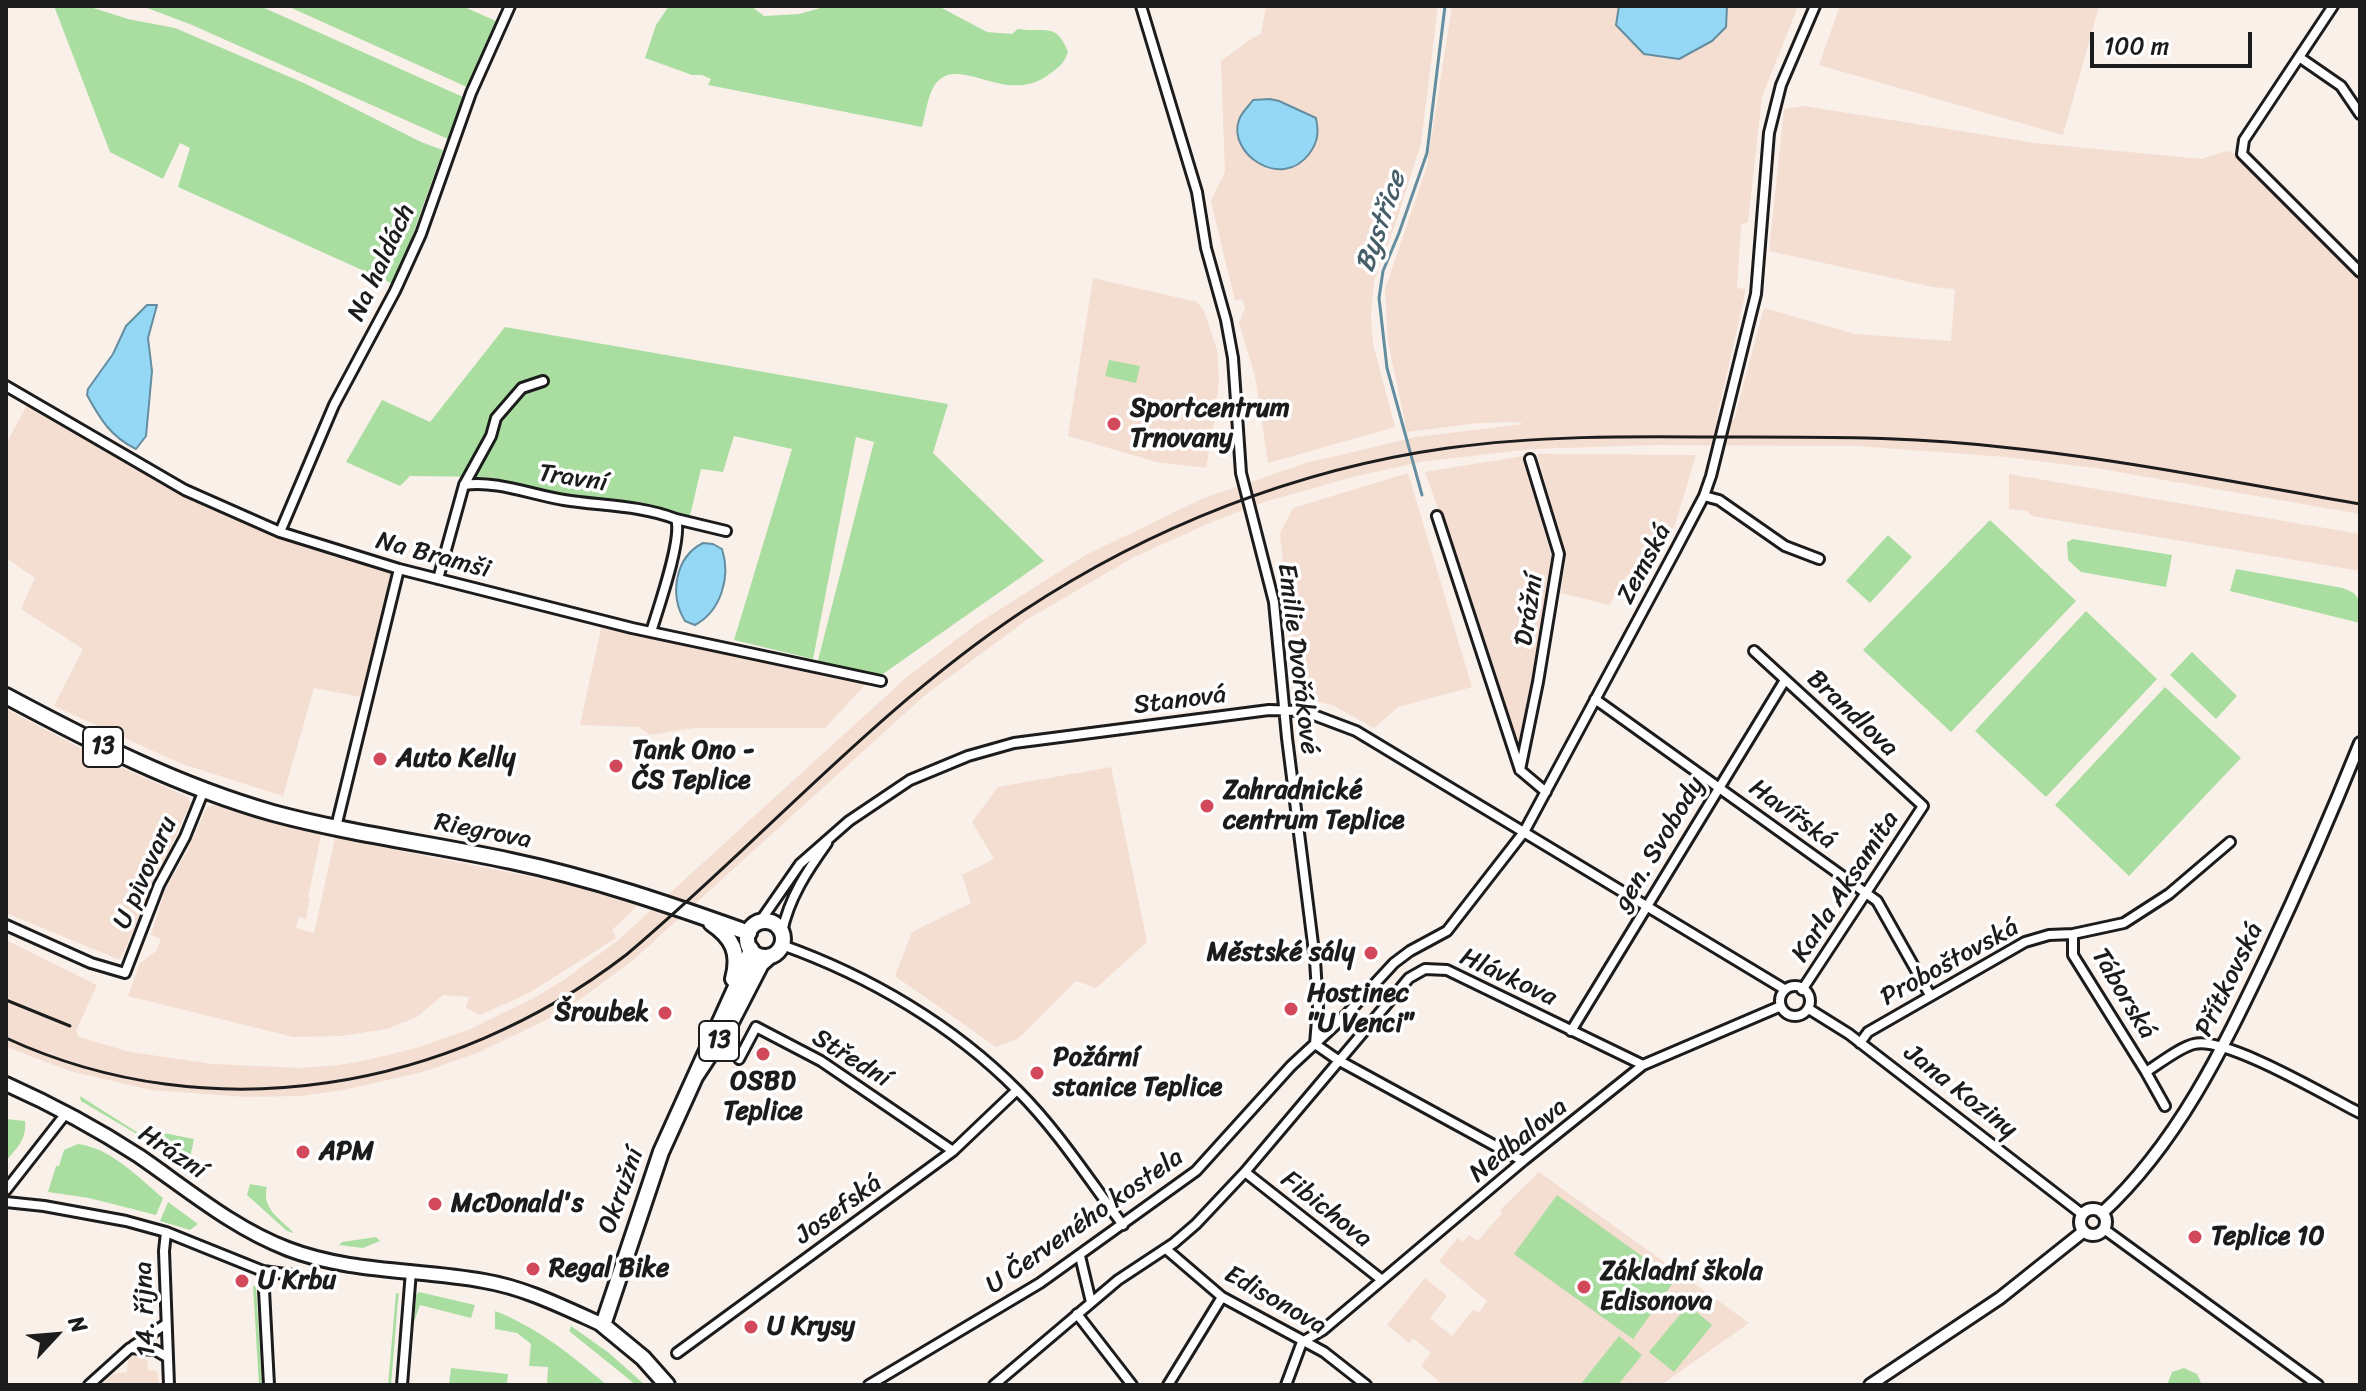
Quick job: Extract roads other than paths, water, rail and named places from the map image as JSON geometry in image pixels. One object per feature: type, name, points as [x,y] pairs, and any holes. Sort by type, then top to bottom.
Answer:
[{"type":"main road","name":"13","points":[[6,696],[102,747],[204,790]]},
{"type":"main road","name":"Riegrova","points":[[204,790],[273,813],[575,876],[699,915],[754,928]]},
{"type":"main road","name":"13","points":[[699,915],[728,936],[736,953],[734,978],[717,1025]]},
{"type":"main road","name":"13","points":[[751,949],[748,941],[754,928],[773,923],[782,939],[778,952],[770,956]]},
{"type":"main road","name":"Okružní","points":[[603,1325],[661,1152],[751,949]]},
{"type":"main road","points":[[751,949],[758,955],[770,956]]},
{"type":"main road","name":"Okružní","points":[[695,1077],[730,1024],[761,964],[770,956]]},
{"type":"main road","name":"Hrázní","points":[[6,1084],[67,1112],[240,1225],[273,1242],[313,1258],[492,1282],[536,1295],[603,1325]]},
{"type":"main road","points":[[603,1325],[643,1358],[667,1385]]},
{"type":"street","name":"Na haldách","points":[[280,532],[334,405],[395,291],[421,234],[471,93],[510,6]]},
{"type":"street","name":"Emilie Dvořákové","points":[[1141,6],[1197,192],[1206,248],[1226,320],[1233,358],[1241,473],[1274,602],[1287,738],[1315,960],[1318,1008],[1315,1044]]},
{"type":"street","name":"Zemská","points":[[1315,1044],[1399,958],[1447,931],[1524,832],[1704,496],[1722,437],[1756,294],[1769,133],[1781,85],[1815,6]]},
{"type":"street","points":[[2333,6],[2244,140],[2242,154],[2360,272]]},
{"type":"street","points":[[2299,57],[2341,86],[2360,114]]},
{"type":"street","points":[[438,579],[464,485],[491,436],[501,410],[522,388],[543,381]]},
{"type":"street","name":"Na Bramši","points":[[6,386],[185,490],[280,532],[399,569],[651,632],[881,681]]},
{"type":"street","name":"Drážní","points":[[1520,770],[1559,554],[1530,459]]},
{"type":"street","name":"Travní","points":[[464,485],[483,484],[564,500],[629,507],[726,531]]},
{"type":"street","points":[[1704,496],[1719,500],[1785,546],[1819,559]]},
{"type":"street","points":[[1437,516],[1520,770],[1546,792]]},
{"type":"street","points":[[651,632],[676,542],[676,519]]},
{"type":"street","points":[[336,827],[399,569]]},
{"type":"street","name":"Brandlova","points":[[1754,651],[1923,806]]},
{"type":"street","name":"gen. Svobody","points":[[1571,1031],[1785,680]]},
{"type":"street","name":"Havířská","points":[[1595,699],[1877,901],[1930,995]]},
{"type":"street","name":"Stanová","points":[[754,928],[800,864],[871,804],[910,780],[968,756],[1014,743],[1105,729],[1286,709],[1316,714],[1356,731],[1524,832]]},
{"type":"street","name":"Přítkovská","points":[[2102,1213],[2118,1198],[2176,1125],[2223,1046],[2293,900],[2360,743]]},
{"type":"street","name":"U pivovaru","points":[[6,925],[91,963],[125,973],[159,885],[204,790]]},
{"type":"street","name":"Karla Aksamita","points":[[1802,990],[1923,806]]},
{"type":"street","points":[[1524,832],[1784,989],[1793,987],[1802,990],[1810,1000],[1809,1009]]},
{"type":"street","name":"Stanová","points":[[782,939],[788,908],[797,888],[835,833]]},
{"type":"street","name":"Proboštovská","points":[[1860,1043],[1868,1032],[2025,942],[2124,923],[2142,913],[2230,842]]},
{"type":"street","name":"Táborská","points":[[2073,934],[2073,955],[2165,1106]]},
{"type":"street","points":[[782,939],[867,981],[955,1036],[1017,1090],[1123,1225]]},
{"type":"street","name":"Hlávkova","points":[[1338,1060],[1409,978],[1420,970],[1430,968],[1447,970],[1643,1065]]},
{"type":"street","points":[[1781,1006],[1779,997],[1784,989]]},
{"type":"street","name":"Jana Koziny","points":[[1781,1006],[1796,1015],[1809,1009],[1860,1043],[2082,1214]]},
{"type":"street","name":"Nedbalova","points":[[1302,1342],[1323,1330],[1523,1161],[1643,1065],[1781,1006]]},
{"type":"street","name":"Střední","points":[[739,1059],[756,1027],[821,1061],[953,1151]]},
{"type":"street","name":"Táborská","points":[[2146,1072],[2195,1043],[2223,1046]]},
{"type":"street","points":[[1315,1044],[1338,1060],[1523,1161]]},
{"type":"street","name":"U Červeného kostela","points":[[869,1385],[1040,1283],[1196,1171],[1291,1066],[1315,1044]]},
{"type":"street","points":[[2223,1046],[2360,1113]]},
{"type":"street","points":[[994,1385],[1128,1272],[1189,1231],[1245,1172],[1338,1060]]},
{"type":"street","name":"Josefská","points":[[677,1353],[953,1151],[1017,1090]]},
{"type":"street","points":[[6,1190],[67,1112]]},
{"type":"street","name":"Fibichova","points":[[1245,1172],[1382,1280]]},
{"type":"street","points":[[6,1202],[89,1213],[166,1232],[263,1271],[293,1275]]},
{"type":"street","points":[[2094,1209],[2102,1213],[2106,1220],[2104,1229],[2093,1235],[2084,1231],[2080,1223],[2082,1214],[2094,1209]]},
{"type":"street","points":[[2104,1229],[2318,1385]]},
{"type":"street","points":[[1870,1385],[2000,1298],[2084,1231]]},
{"type":"street","name":"14. října","points":[[166,1232],[169,1385]]},
{"type":"street","name":"Edisonova","points":[[1166,1249],[1222,1297],[1324,1352],[1366,1385]]},
{"type":"street","points":[[1080,1256],[1091,1302]]},
{"type":"street","points":[[263,1271],[269,1385]]},
{"type":"street","points":[[402,1385],[411,1271]]},
{"type":"street","points":[[1168,1385],[1222,1297]]},
{"type":"street","points":[[1077,1314],[1132,1385]]},
{"type":"street","points":[[89,1385],[130,1348],[166,1324]]},
{"type":"street","points":[[1286,1385],[1302,1342]]},
{"type":"street","points":[[130,1348],[155,1350],[167,1357]]},
{"type":"water","points":[[1619,6],[1727,6],[1726,27],[1712,41],[1679,59],[1644,54],[1616,25]]},
{"type":"water","points":[[1270,99],[1316,118],[1317,137],[1312,150],[1297,165],[1285,169],[1271,168],[1248,155],[1237,132],[1240,117],[1253,100]]},
{"type":"water","points":[[147,305],[157,305],[148,338],[152,371],[146,436],[136,449],[107,426],[87,395],[113,354],[126,326]]},
{"type":"water","points":[[703,543],[722,549],[724,582],[711,611],[695,625],[685,621],[676,589],[686,557]]},
{"type":"waterway","name":"Bystřice","points":[[1422,495],[1387,368],[1379,298],[1383,271],[1427,153],[1445,6]]},
{"type":"railway","points":[[6,1038],[85,1067],[165,1084],[246,1089],[327,1083],[407,1066],[484,1038],[557,1001],[626,955],[868,733],[969,649],[1023,611],[1122,553],[1226,506],[1336,471],[1392,458],[1481,444],[1581,438],[1923,440],[2084,457],[2360,504]]},
{"type":"railway","points":[[6,1000],[70,1026]]},
{"type":"place","name":"Sportcentrum Trnovany","points":[[1114,424]]},
{"type":"place","name":"Auto Kelly","points":[[380,759]]},
{"type":"place","name":"Tank Ono - ČS Teplice","points":[[616,766]]},
{"type":"place","name":"Zahradnické centrum Teplice","points":[[1207,806]]},
{"type":"place","name":"Městské sály","points":[[1371,953]]},
{"type":"place","name":"Hostinec \"U Venci\"","points":[[1291,1009]]},
{"type":"place","name":"Šroubek","points":[[665,1013]]},
{"type":"place","name":"OSBD Teplice","points":[[763,1054]]},
{"type":"place","name":"Požární stanice Teplice","points":[[1037,1073]]},
{"type":"place","name":"APM","points":[[303,1152]]},
{"type":"place","name":"McDonald's","points":[[435,1204]]},
{"type":"place","name":"Teplice 10","points":[[2195,1237]]},
{"type":"place","name":"Regal Bike","points":[[533,1269]]},
{"type":"place","name":"U Krbu","points":[[242,1281]]},
{"type":"place","name":"Základní škola Edisonova","points":[[1584,1287]]},
{"type":"place","name":"U Krysy","points":[[751,1327]]}]
